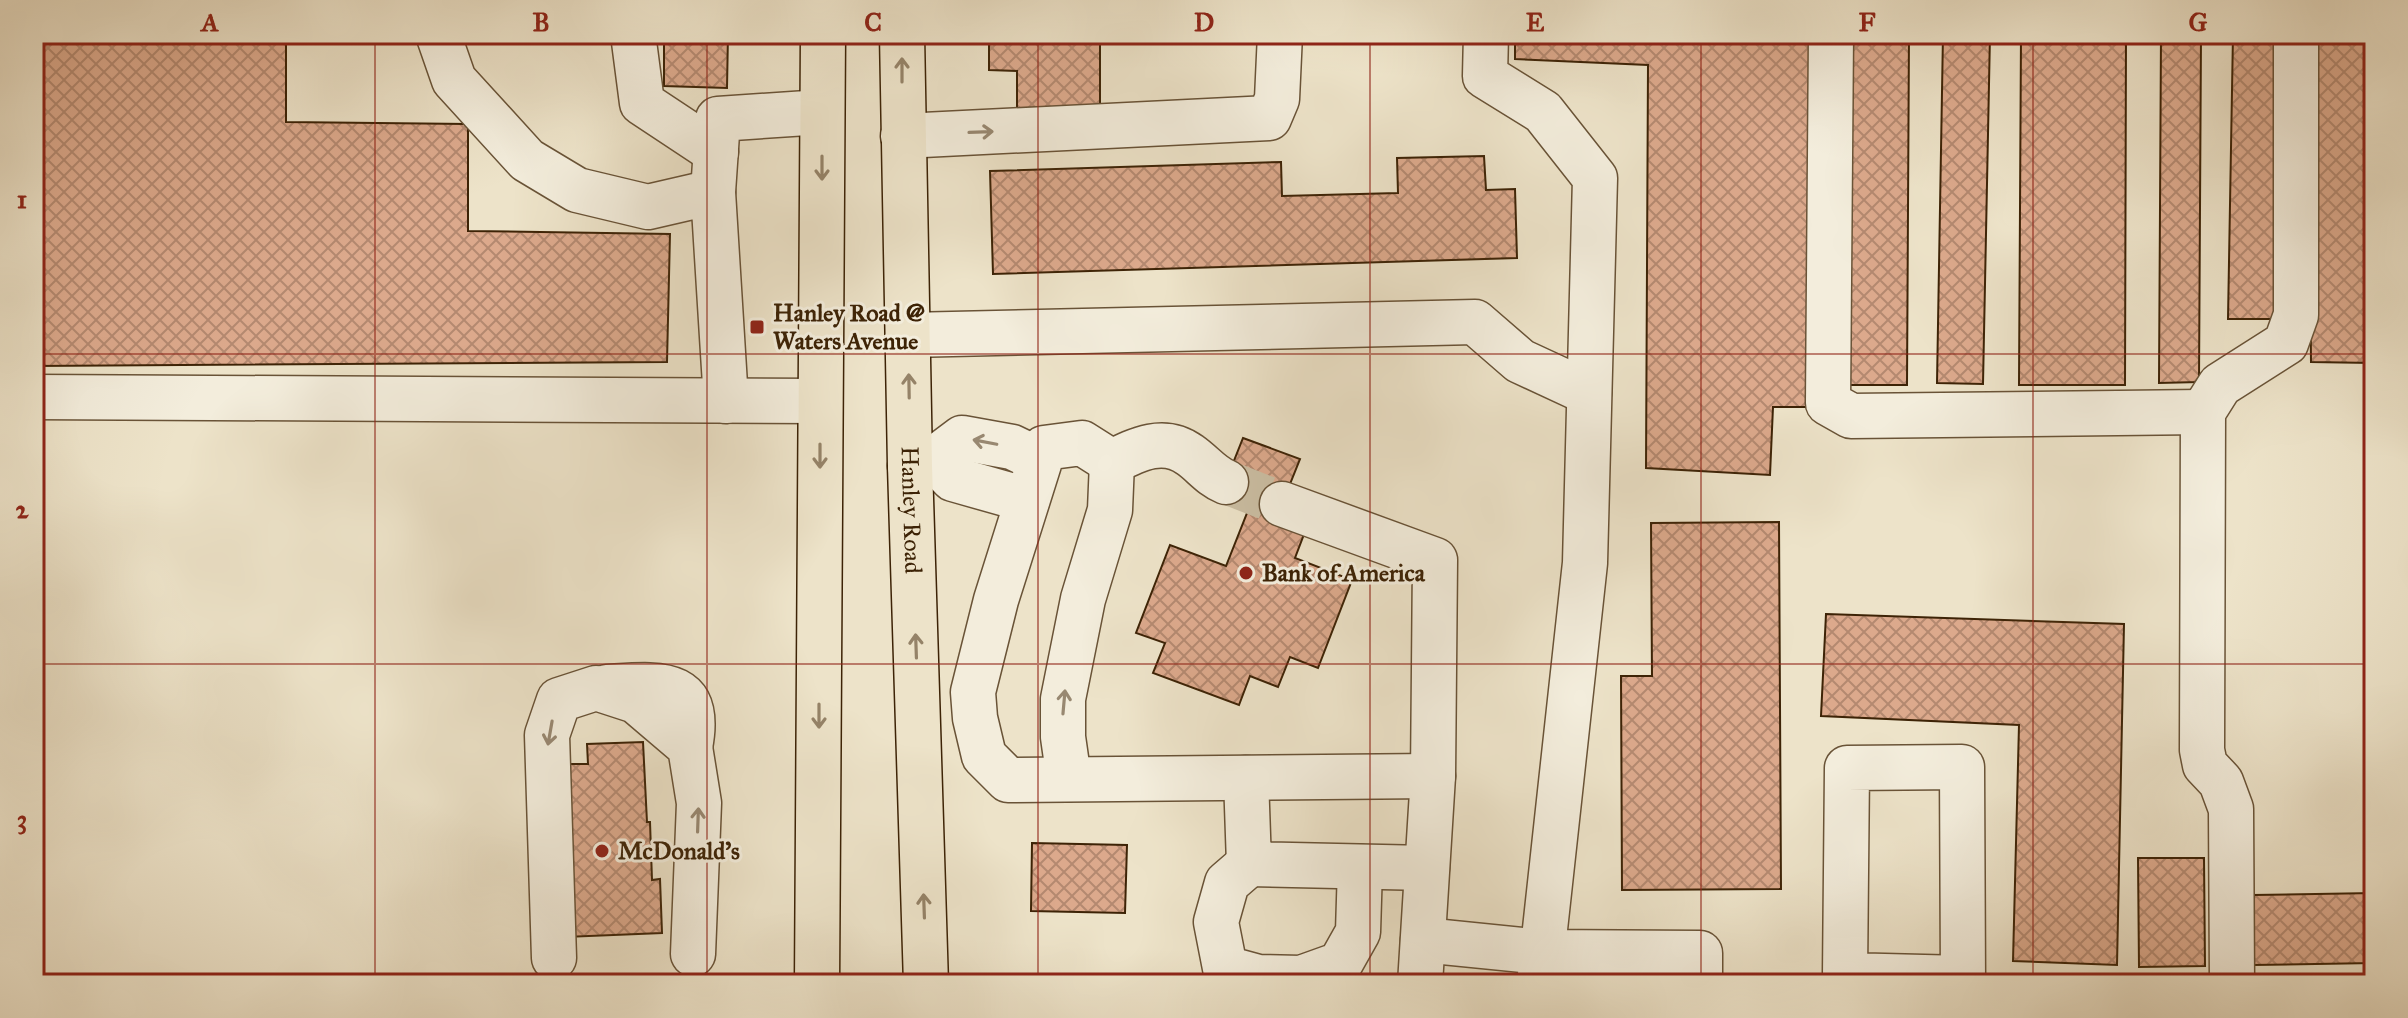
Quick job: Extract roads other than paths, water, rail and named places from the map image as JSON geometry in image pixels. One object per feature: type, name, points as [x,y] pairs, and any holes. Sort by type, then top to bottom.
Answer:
[{"type":"main road","points":[[817,984],[823,34]]},
{"type":"main road","name":"Hanley Road","points":[[902,34],[908,335],[922,462],[926,984]]},
{"type":"lane","points":[[438,34],[454,80],[527,160],[577,190],[648,207],[714,172]]},
{"type":"lane","points":[[633,34],[642,103],[714,172]]},
{"type":"lane","points":[[903,136],[1269,118],[1277,99],[1280,34]]},
{"type":"lane","points":[[1486,34],[1485,76],[1543,112],[1595,178],[1585,563],[1540,968]]},
{"type":"lane","points":[[1831,34],[1828,403],[1851,416],[2203,412]]},
{"type":"lane","points":[[2232,984],[2231,809],[2221,782],[2205,765],[2202,750],[2203,412],[2220,385],[2286,343],[2296,315],[2296,34]]},
{"type":"lane","points":[[726,401],[714,172],[718,119],[822,112]]},
{"type":"lane","points":[[908,335],[1475,322],[1520,361],[1589,393]]},
{"type":"lane","points":[[34,397],[820,401]]},
{"type":"lane","points":[[922,462],[962,438],[1012,447],[1033,480]]},
{"type":"lane","points":[[1112,462],[1082,443],[1044,448],[1033,480],[996,600],[973,692],[975,718],[984,756],[1008,780],[1433,776]]},
{"type":"lane","points":[[1112,462],[1136,450],[1165,443],[1189,453],[1216,478],[1226,482]]},
{"type":"lane","points":[[1069,779],[1063,737],[1063,699],[1083,599],[1110,510],[1112,462]]},
{"type":"lane","points":[[1282,504],[1435,560],[1433,776],[1420,984]]},
{"type":"lane","points":[[554,958],[547,735],[559,700],[596,688],[636,701],[690,747],[699,803],[693,954]]},
{"type":"lane","points":[[1962,767],[1963,981],[1845,975],[1847,768],[1962,767]]},
{"type":"lane","points":[[1246,778],[1249,864]]},
{"type":"lane","points":[[1360,867],[1358,932],[1340,964],[1301,978],[1258,977],[1225,968],[1216,922],[1227,883],[1249,864],[1427,868]]},
{"type":"lane","points":[[1423,940],[1540,968],[1700,953],[1700,984]]},
{"type":"tunnel","points":[[1226,482],[1282,504]]},
{"type":"place","name":"Hanley Road @ Waters Avenue","points":[[757,327]]},
{"type":"place","name":"Bank of America","points":[[1246,573]]},
{"type":"place","name":"McDonald's","points":[[602,851]]}]
